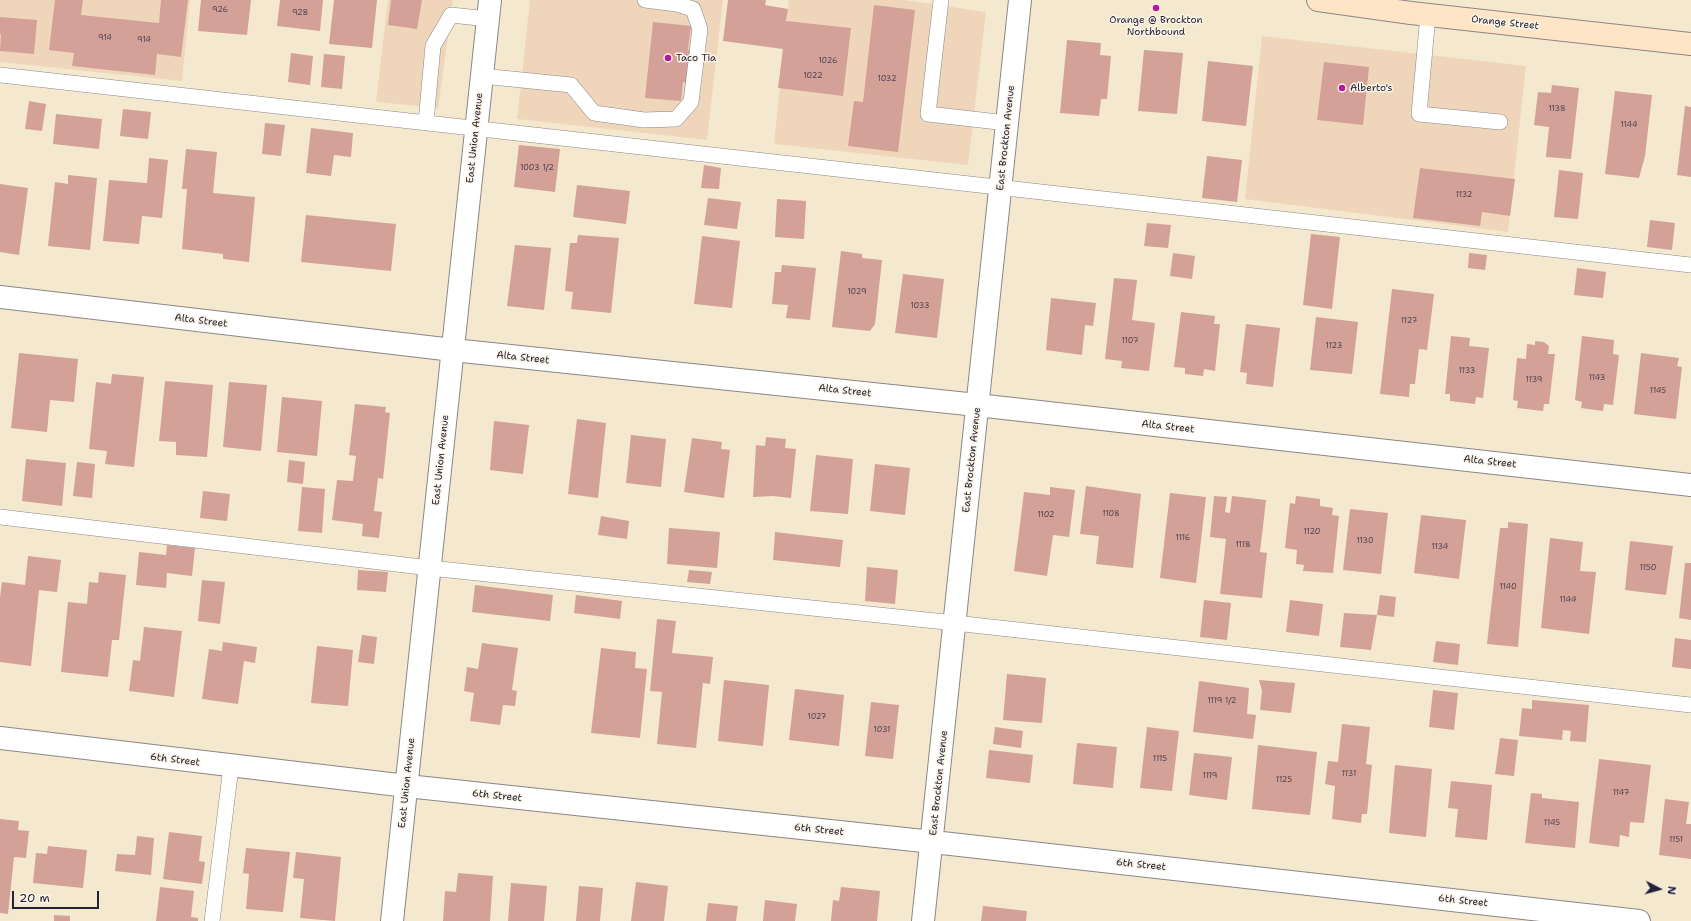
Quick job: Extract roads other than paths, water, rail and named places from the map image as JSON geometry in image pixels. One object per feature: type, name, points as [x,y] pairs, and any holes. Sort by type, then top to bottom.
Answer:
[{"type":"main road","name":"Orange Street","points":[[1318,0],[1417,9],[1691,44]]},
{"type":"street","name":"East Brockton Avenue","points":[[923,921],[933,842],[1020,0]]},
{"type":"street","name":"East Union Avenue","points":[[392,921],[489,9]]},
{"type":"street","name":"Alta Street","points":[[0,297],[453,350],[977,405],[1691,485]]},
{"type":"street","name":"6th Street","points":[[0,738],[407,786],[933,842],[1639,921]]},
{"type":"lane","points":[[482,76],[571,85],[594,113],[644,120],[676,119],[691,102],[700,29],[693,9],[677,4],[645,0]]},
{"type":"lane","points":[[941,0],[928,114],[1007,123]]},
{"type":"lane","points":[[426,122],[433,46],[451,15],[489,9]]},
{"type":"lane","points":[[1417,9],[1419,114],[1500,122]]},
{"type":"lane","points":[[0,75],[1691,265]]},
{"type":"lane","points":[[0,517],[430,568],[955,623],[1691,705]]},
{"type":"lane","points":[[212,921],[231,766]]},
{"type":"place","name":"Orange @ Brockton Northbound","points":[[1156,8]]},
{"type":"place","name":"Taco Tia","points":[[668,58]]},
{"type":"place","name":"Alberto's","points":[[1342,88]]}]
